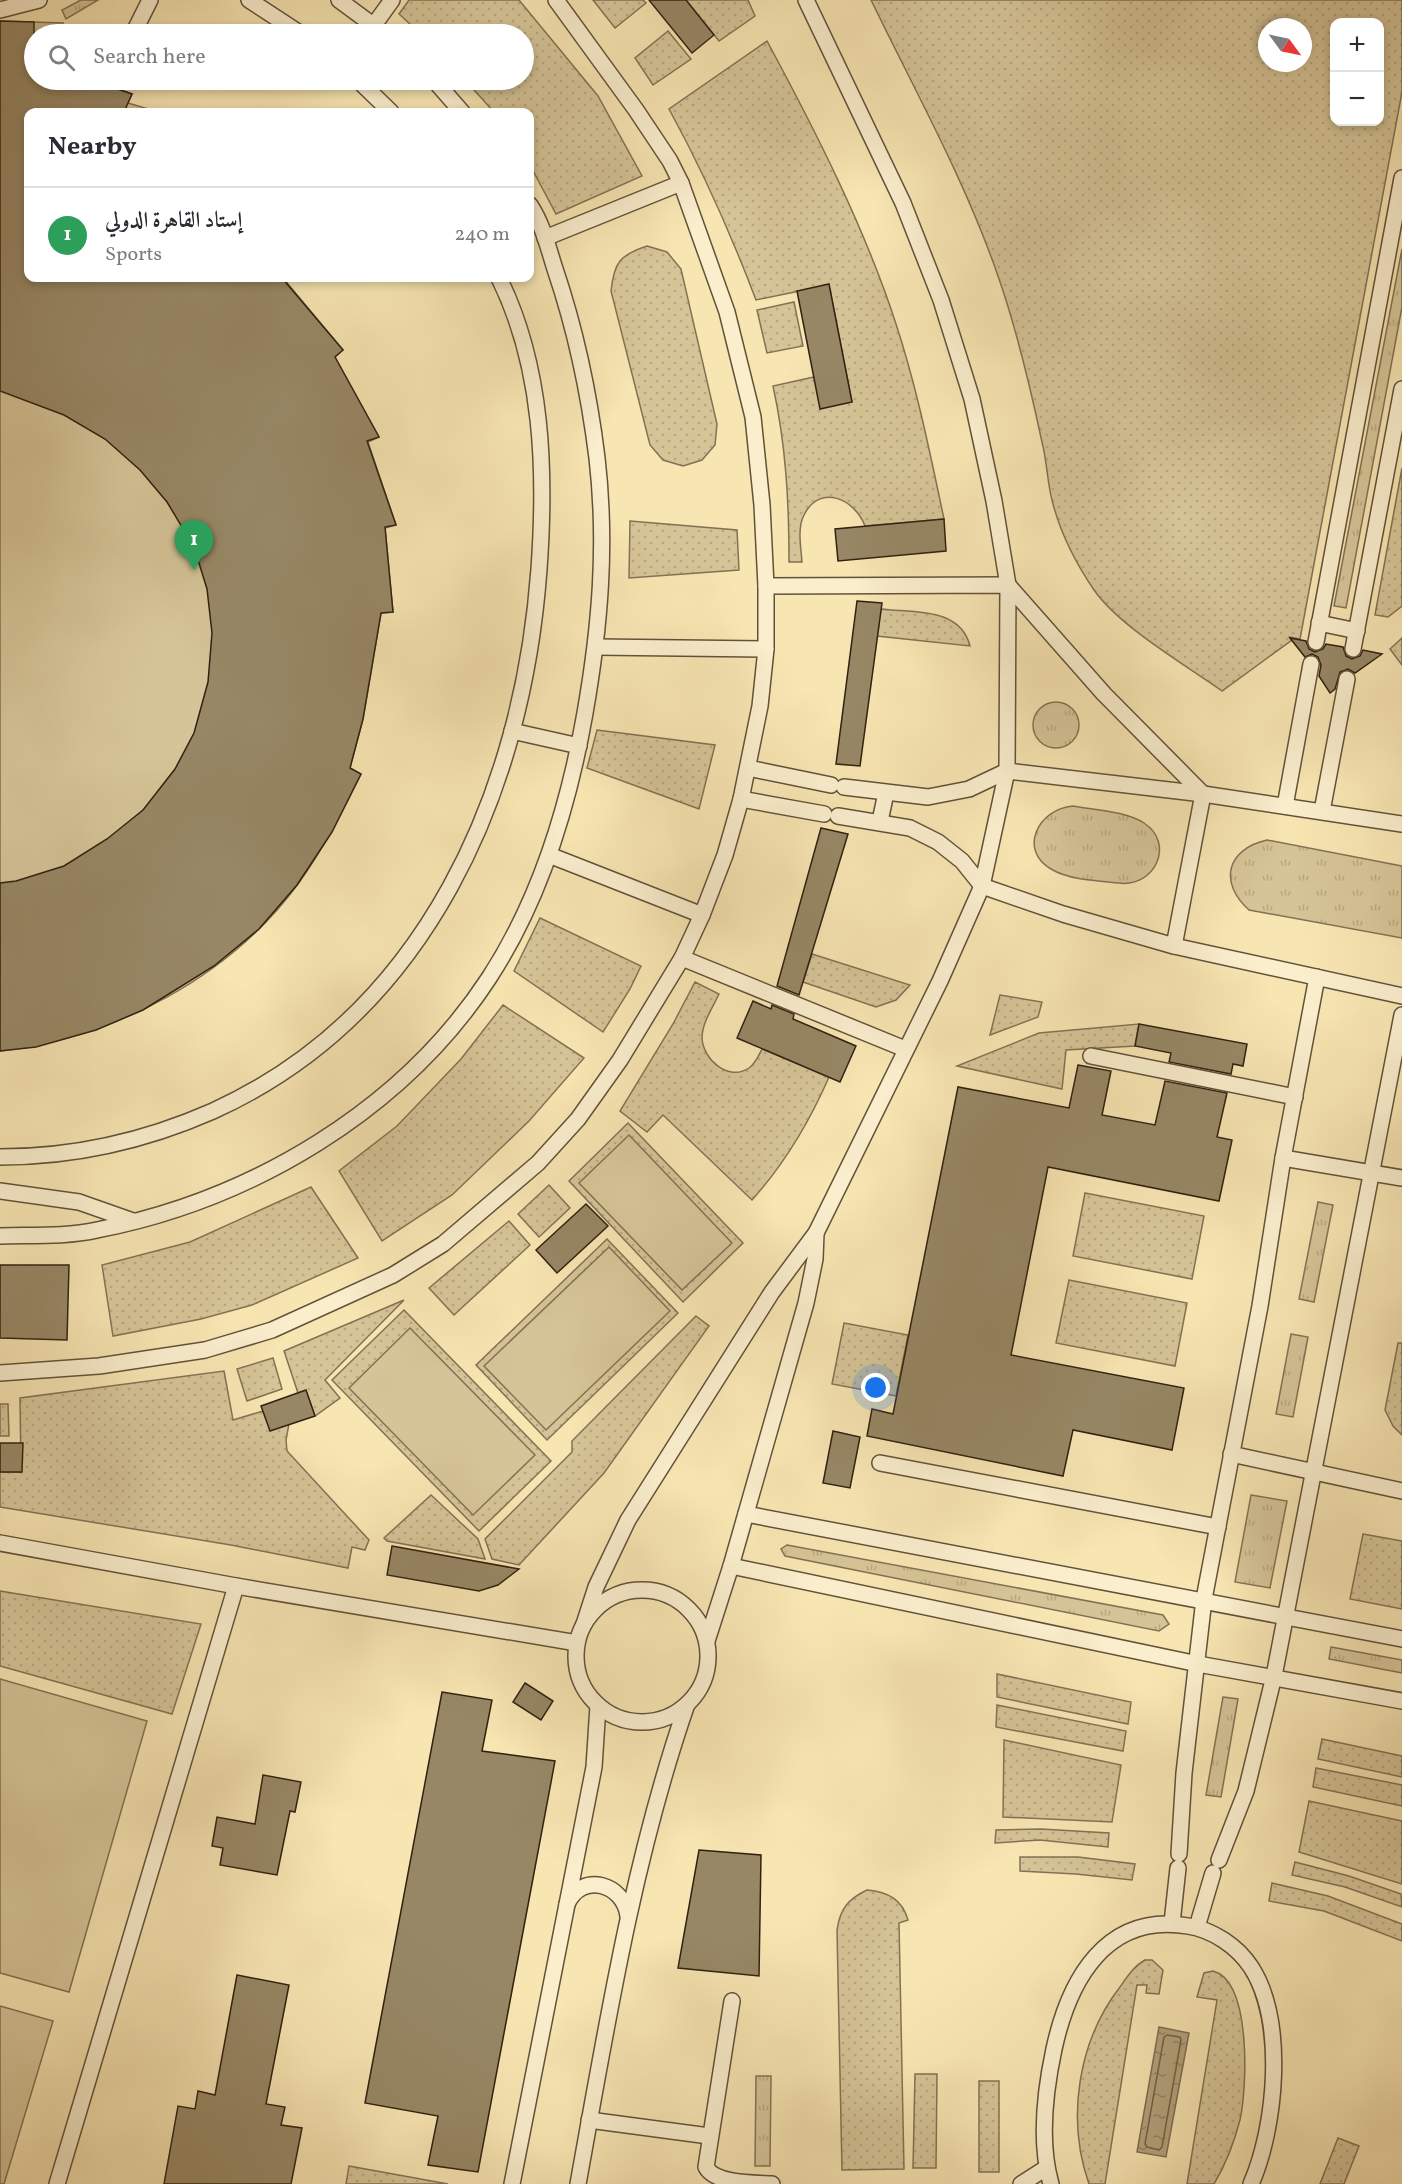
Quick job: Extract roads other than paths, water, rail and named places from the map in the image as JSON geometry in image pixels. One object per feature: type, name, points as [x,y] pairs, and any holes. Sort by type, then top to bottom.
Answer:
[{"type":"lane","points":[[0,10],[39,0]]},
{"type":"lane","points":[[138,24],[150,0]]},
{"type":"lane","points":[[249,0],[286,24]]},
{"type":"lane","points":[[339,0],[372,24]]},
{"type":"lane","points":[[382,24],[392,0]]},
{"type":"lane","points":[[0,1373],[99,1366],[205,1350],[272,1330],[403,1269],[443,1244],[538,1162],[578,1119],[620,1060],[682,958],[702,915],[725,855],[741,799],[760,706],[766,650],[766,586],[753,417],[727,312],[681,183],[670,161],[636,110],[556,0]]},
{"type":"lane","points":[[584,1624],[596,1608],[612,1596],[631,1590],[651,1590],[671,1596],[687,1607],[700,1622],[707,1641],[709,1659],[706,1676],[698,1693],[686,1707],[661,1720],[632,1722],[614,1717],[598,1706],[586,1693],[579,1677],[577,1643],[596,1587],[627,1520],[772,1292],[816,1233],[940,981],[982,886],[1007,771],[1008,585],[972,399],[941,300],[903,203],[806,0]]},
{"type":"lane","points":[[369,90],[388,108]]},
{"type":"lane","points":[[443,90],[458,108]]},
{"type":"lane","points":[[1316,642],[1402,178]]},
{"type":"lane","points":[[545,238],[681,183]]},
{"type":"lane","points":[[0,1236],[95,1231],[187,1206],[307,1150],[356,1116],[412,1071],[454,1026],[490,977],[524,912],[549,855],[579,746],[596,646],[603,571],[603,517],[594,435],[573,323],[540,221],[534,211]]},
{"type":"lane","points":[[0,1157],[40,1157],[109,1147],[178,1127],[244,1097],[304,1058],[351,1019],[393,975],[423,934],[450,889],[473,844],[512,731],[530,653],[538,581],[543,518],[542,457],[537,407],[521,339],[500,282]]},
{"type":"lane","points":[[1353,649],[1402,389]]},
{"type":"lane","points":[[766,586],[1008,585],[1104,694],[1203,794]]},
{"type":"lane","points":[[1319,623],[1357,631]]},
{"type":"lane","points":[[596,646],[766,650]]},
{"type":"lane","points":[[1285,806],[1311,664]]},
{"type":"lane","points":[[1323,811],[1347,679]]},
{"type":"lane","points":[[512,731],[579,746]]},
{"type":"lane","points":[[748,768],[838,786],[928,797],[969,789],[1007,771],[1203,794],[1402,824]]},
{"type":"lane","points":[[880,821],[886,793]]},
{"type":"lane","points":[[1174,946],[1203,794]]},
{"type":"lane","points":[[741,799],[880,821],[910,828],[938,842],[962,861],[982,886],[1064,914],[1174,946],[1402,996]]},
{"type":"lane","points":[[549,855],[702,915]]},
{"type":"lane","points":[[682,958],[906,1049]]},
{"type":"lane","points":[[1172,1923],[1179,1861],[1184,1773],[1204,1599],[1260,1306],[1283,1158],[1317,977]]},
{"type":"lane","points":[[1197,1927],[1216,1867],[1246,1791],[1275,1676],[1402,1015]]},
{"type":"lane","points":[[1091,1056],[1295,1097]]},
{"type":"lane","points":[[1283,1158],[1402,1178]]},
{"type":"lane","points":[[0,1191],[79,1202],[133,1221]]},
{"type":"lane","points":[[707,1641],[731,1566],[806,1303],[815,1259],[816,1233]]},
{"type":"lane","points":[[1231,1454],[1402,1491]]},
{"type":"lane","points":[[880,1462],[1218,1527]]},
{"type":"lane","points":[[746,1514],[1204,1599],[1402,1639]]},
{"type":"lane","points":[[0,1543],[236,1586],[577,1643]]},
{"type":"lane","points":[[731,1566],[1198,1664],[1275,1676],[1402,1701]]},
{"type":"lane","points":[[57,2184],[236,1586]]},
{"type":"lane","points":[[512,2184],[594,1767],[598,1706]]},
{"type":"lane","points":[[578,2184],[628,1919],[662,1778],[686,1707]]},
{"type":"lane","points":[[565,1909],[570,1898],[578,1890],[601,1884],[612,1888],[621,1896],[628,1919]]},
{"type":"lane","points":[[1051,2184],[1046,2168],[1048,2084],[1060,2023],[1068,1998],[1091,1963],[1119,1936],[1141,1927],[1172,1923],[1197,1927],[1216,1935],[1233,1947],[1251,1967],[1269,2017],[1273,2081],[1263,2147],[1251,2184]]},
{"type":"lane","points":[[732,2001],[705,2161],[709,2173],[719,2179],[741,2183],[772,2184]]},
{"type":"lane","points":[[590,2120],[709,2136]]},
{"type":"lane","points":[[1022,2184],[1046,2168]]},
{"type":"water","points":[[1159,2027],[1189,2033],[1166,2157],[1137,2152]]},
{"type":"place","name":"إستاد القاهرة الدولي","points":[[194,570]]}]
